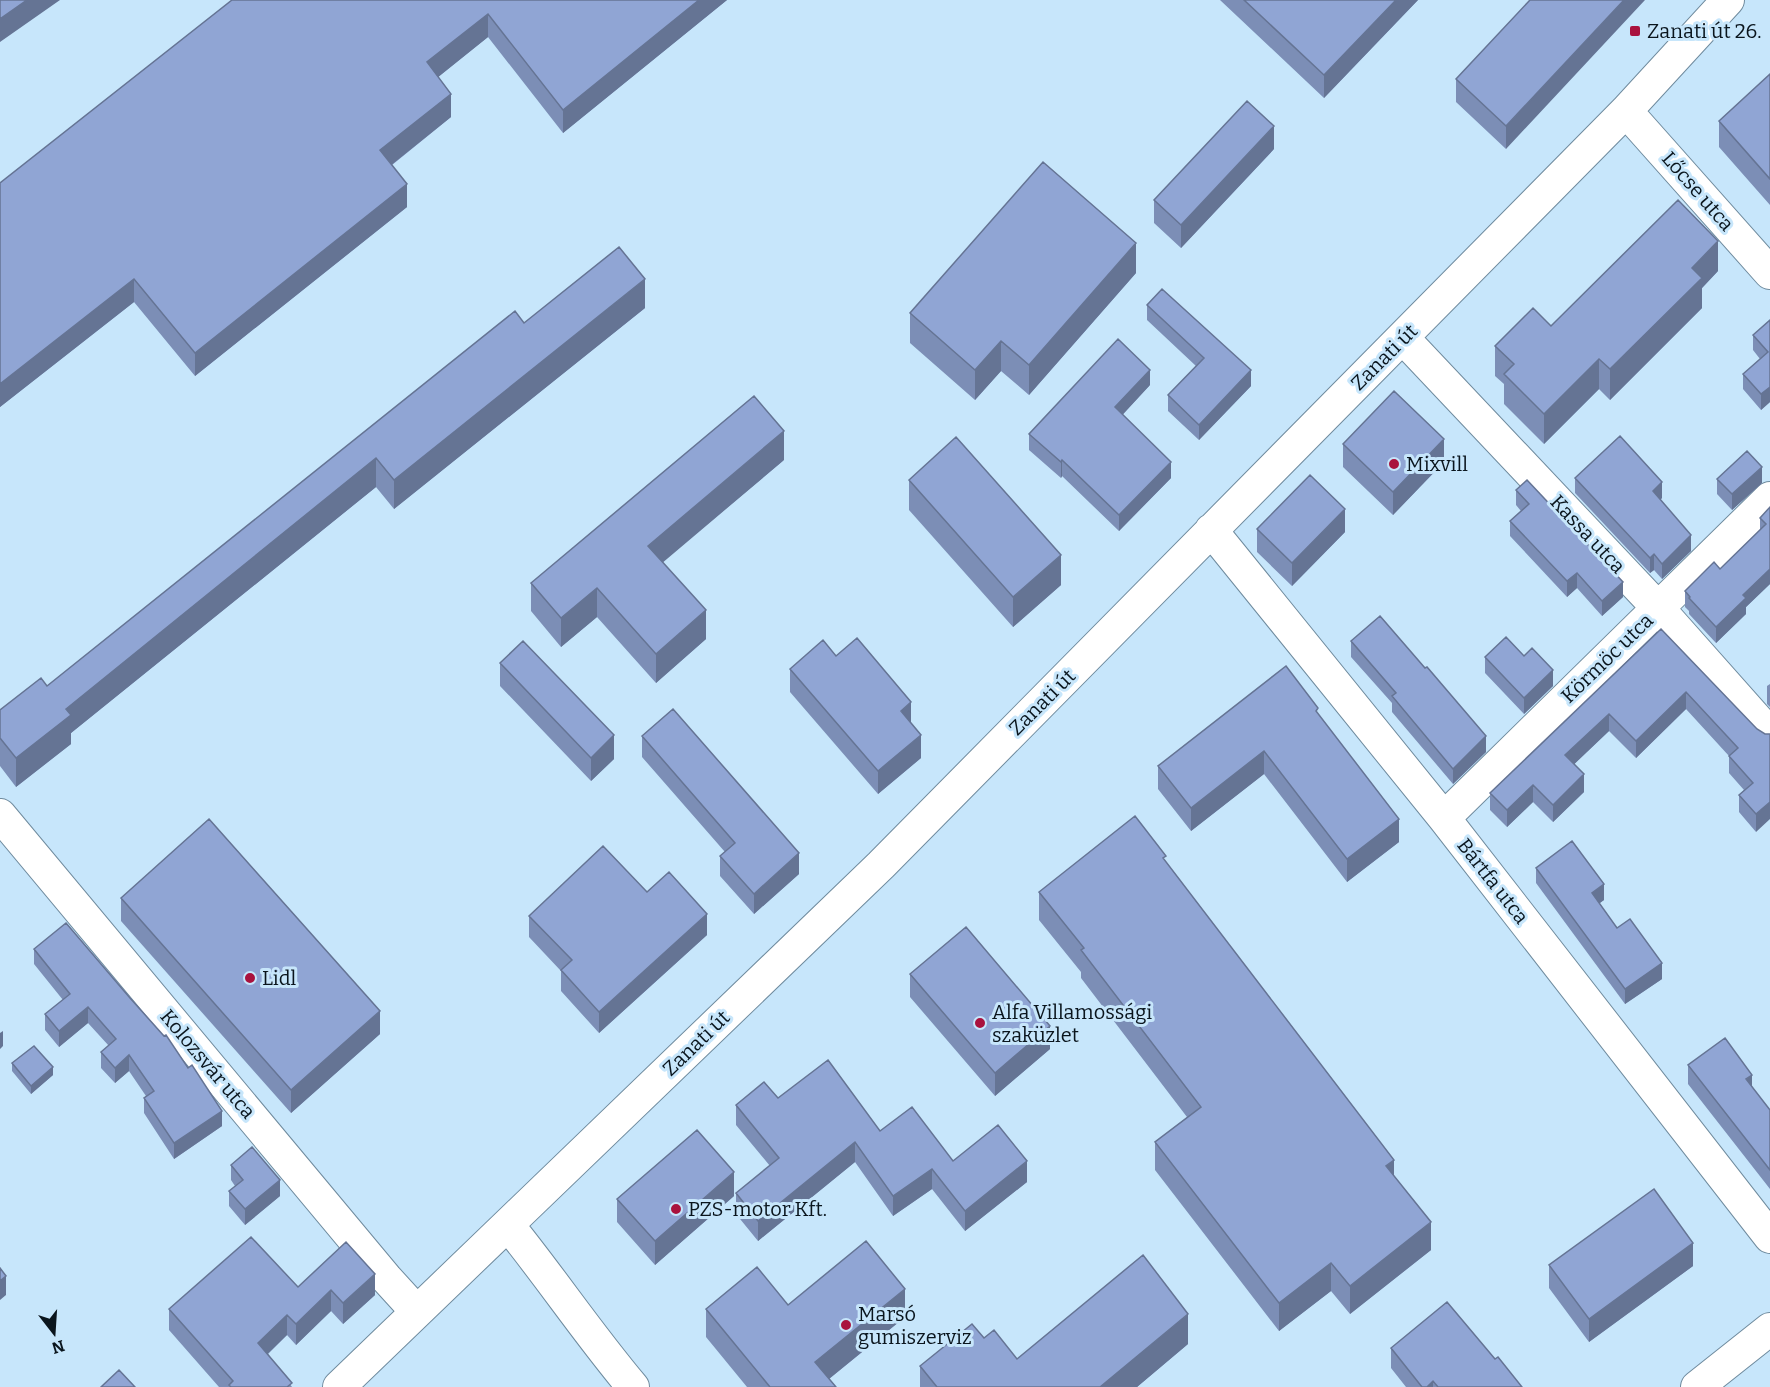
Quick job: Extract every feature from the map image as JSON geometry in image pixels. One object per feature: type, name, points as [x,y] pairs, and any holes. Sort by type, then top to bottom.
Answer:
[{"type":"street","name":"Zanati út","points":[[339,1387],[881,865],[1626,111],[1728,0]]},
{"type":"street","name":"Lőcse utca","points":[[1626,111],[1770,273]]},
{"type":"street","name":"Kassa utca","points":[[1403,338],[1658,608],[1770,734]]},
{"type":"street","name":"Körmöc utca","points":[[1444,818],[1770,498]]},
{"type":"street","name":"Bártfa utca","points":[[1211,530],[1444,818],[1770,1237]]},
{"type":"street","name":"Kolozsvár utca","points":[[4,829],[417,1312]]},
{"type":"street","points":[[508,1226],[633,1387]]},
{"type":"street","points":[[1697,1387],[1770,1329]]},
{"type":"building","points":[[0,0],[27,0],[0,19]]},
{"type":"building","points":[[232,0],[699,0],[563,110],[488,14],[427,62],[451,94],[380,150],[407,184],[195,353],[134,279],[0,384],[0,183]]},
{"type":"building","points":[[1244,0],[1396,0],[1324,75]]},
{"type":"building","points":[[1530,0],[1624,0],[1506,126],[1456,79]]},
{"type":"building","points":[[1770,74],[1770,179],[1719,121]]},
{"type":"building","points":[[1247,101],[1274,126],[1181,225],[1154,200]]},
{"type":"building","points":[[1043,162],[1136,243],[1029,365],[1001,341],[975,370],[910,313]]},
{"type":"building","points":[[1678,200],[1718,241],[1692,268],[1702,278],[1610,369],[1599,359],[1544,414],[1504,374],[1514,364],[1495,346],[1533,308],[1551,326]]},
{"type":"building","points":[[619,247],[645,279],[394,480],[376,458],[66,709],[71,715],[16,758],[0,738],[0,710],[41,678],[47,686],[515,311],[524,323]]},
{"type":"building","points":[[1162,289],[1251,370],[1199,425],[1168,395],[1204,358],[1147,305]]},
{"type":"building","points":[[1770,320],[1770,387],[1761,394],[1743,374],[1768,352],[1753,335]]},
{"type":"building","points":[[1118,339],[1150,370],[1115,407],[1171,462],[1119,515],[1062,460],[1061,462],[1029,434]]},
{"type":"building","points":[[1394,391],[1444,439],[1393,492],[1343,444]]},
{"type":"building","points":[[754,396],[784,431],[648,546],[706,610],[656,654],[597,588],[561,618],[531,583]]},
{"type":"building","points":[[1620,436],[1662,482],[1653,491],[1691,535],[1662,564],[1654,554],[1650,558],[1575,478]]},
{"type":"building","points":[[956,437],[1061,555],[1013,597],[909,480]]},
{"type":"building","points":[[1747,451],[1762,467],[1732,494],[1717,479]]},
{"type":"building","points":[[1310,475],[1345,509],[1292,563],[1257,529]]},
{"type":"building","points":[[1527,480],[1623,582],[1602,601],[1577,573],[1567,581],[1510,521],[1529,504],[1516,490]]},
{"type":"building","points":[[1770,507],[1770,569],[1743,595],[1746,598],[1716,627],[1685,591],[1714,562],[1720,569],[1766,524],[1760,518]]},
{"type":"building","points":[[1380,616],[1486,736],[1453,769],[1392,696],[1396,693],[1351,641]]},
{"type":"building","points":[[1661,629],[1757,729],[1770,734],[1770,802],[1756,814],[1739,795],[1753,783],[1729,756],[1738,748],[1686,692],[1636,741],[1609,714],[1565,755],[1584,774],[1553,805],[1533,785],[1507,810],[1490,793]]},
{"type":"building","points":[[1506,637],[1524,656],[1532,648],[1553,670],[1524,698],[1485,657]]},
{"type":"building","points":[[857,638],[911,702],[901,711],[921,735],[878,771],[790,669],[823,640],[836,656]]},
{"type":"building","points":[[523,641],[614,735],[591,758],[500,663]]},
{"type":"building","points":[[1286,666],[1318,708],[1316,711],[1399,819],[1347,859],[1264,751],[1191,808],[1158,766]]},
{"type":"building","points":[[673,709],[799,853],[754,894],[720,856],[735,843],[642,736]]},
{"type":"building","points":[[1135,816],[1166,856],[1163,858],[1394,1160],[1386,1166],[1431,1222],[1350,1286],[1331,1263],[1279,1303],[1155,1142],[1201,1107],[1081,950],[1084,948],[1039,892]]},
{"type":"building","name":"Lidl","points":[[209,819],[380,1011],[291,1090],[121,898]]},
{"type":"building","points":[[1572,841],[1604,884],[1592,893],[1617,928],[1630,919],[1662,963],[1625,989],[1536,868]]},
{"type":"building","points":[[603,846],[647,892],[669,872],[707,914],[599,1012],[561,970],[572,960],[529,916]]},
{"type":"building","points":[[66,923],[130,998],[164,1036],[166,1035],[188,1068],[192,1065],[222,1111],[174,1143],[144,1098],[154,1091],[129,1055],[115,1068],[101,1052],[116,1039],[88,1007],[59,1031],[45,1014],[70,994],[34,949]]},
{"type":"building","name":"Alfa Villamossági szaküzlet","points":[[966,927],[1050,1026],[995,1073],[910,974]]},
{"type":"building","points":[[1725,1038],[1752,1075],[1746,1079],[1770,1110],[1770,1170],[1688,1065]]},
{"type":"building","points":[[34,1046],[53,1067],[31,1086],[12,1063]]},
{"type":"building","points":[[828,1060],[880,1131],[912,1107],[953,1161],[998,1125],[1027,1161],[965,1211],[932,1169],[893,1196],[855,1142],[758,1221],[736,1193],[779,1158],[736,1105],[764,1082],[778,1098]]},
{"type":"building","points":[[697,1130],[734,1172],[655,1241],[617,1199]]},
{"type":"building","points":[[252,1147],[280,1180],[245,1209],[229,1191],[243,1180],[231,1165]]},
{"type":"building","points":[[1654,1189],[1693,1243],[1589,1319],[1549,1265]]},
{"type":"building","points":[[251,1237],[298,1287],[346,1242],[375,1274],[343,1303],[331,1290],[296,1324],[287,1315],[258,1343],[292,1383],[287,1387],[231,1387],[229,1385],[233,1381],[169,1309]]},
{"type":"building","name":"Marsó gumiszerviz","points":[[866,1241],[905,1289],[815,1362],[836,1387],[770,1387],[706,1309],[757,1267],[788,1305]]},
{"type":"building","points":[[1143,1255],[1188,1314],[1100,1387],[937,1387],[920,1366],[972,1324],[984,1338],[994,1330],[1017,1359]]},
{"type":"building","points":[[0,1268],[6,1276],[0,1281]]},
{"type":"building","points":[[1447,1302],[1495,1359],[1498,1357],[1522,1387],[1438,1387],[1433,1381],[1427,1387],[1422,1387],[1391,1348]]},
{"type":"building","points":[[119,1370],[135,1387],[101,1387]]},
{"type":"place","name":"Zanati út 26.","points":[[1635,31]]},
{"type":"place","name":"Mixvill","points":[[1394,464]]},
{"type":"place","name":"Lidl","points":[[250,978]]},
{"type":"place","name":"Alfa Villamossági szaküzlet","points":[[980,1023]]},
{"type":"place","name":"PZS-motor Kft.","points":[[676,1209]]},
{"type":"place","name":"Marsó gumiszerviz","points":[[846,1325]]}]
